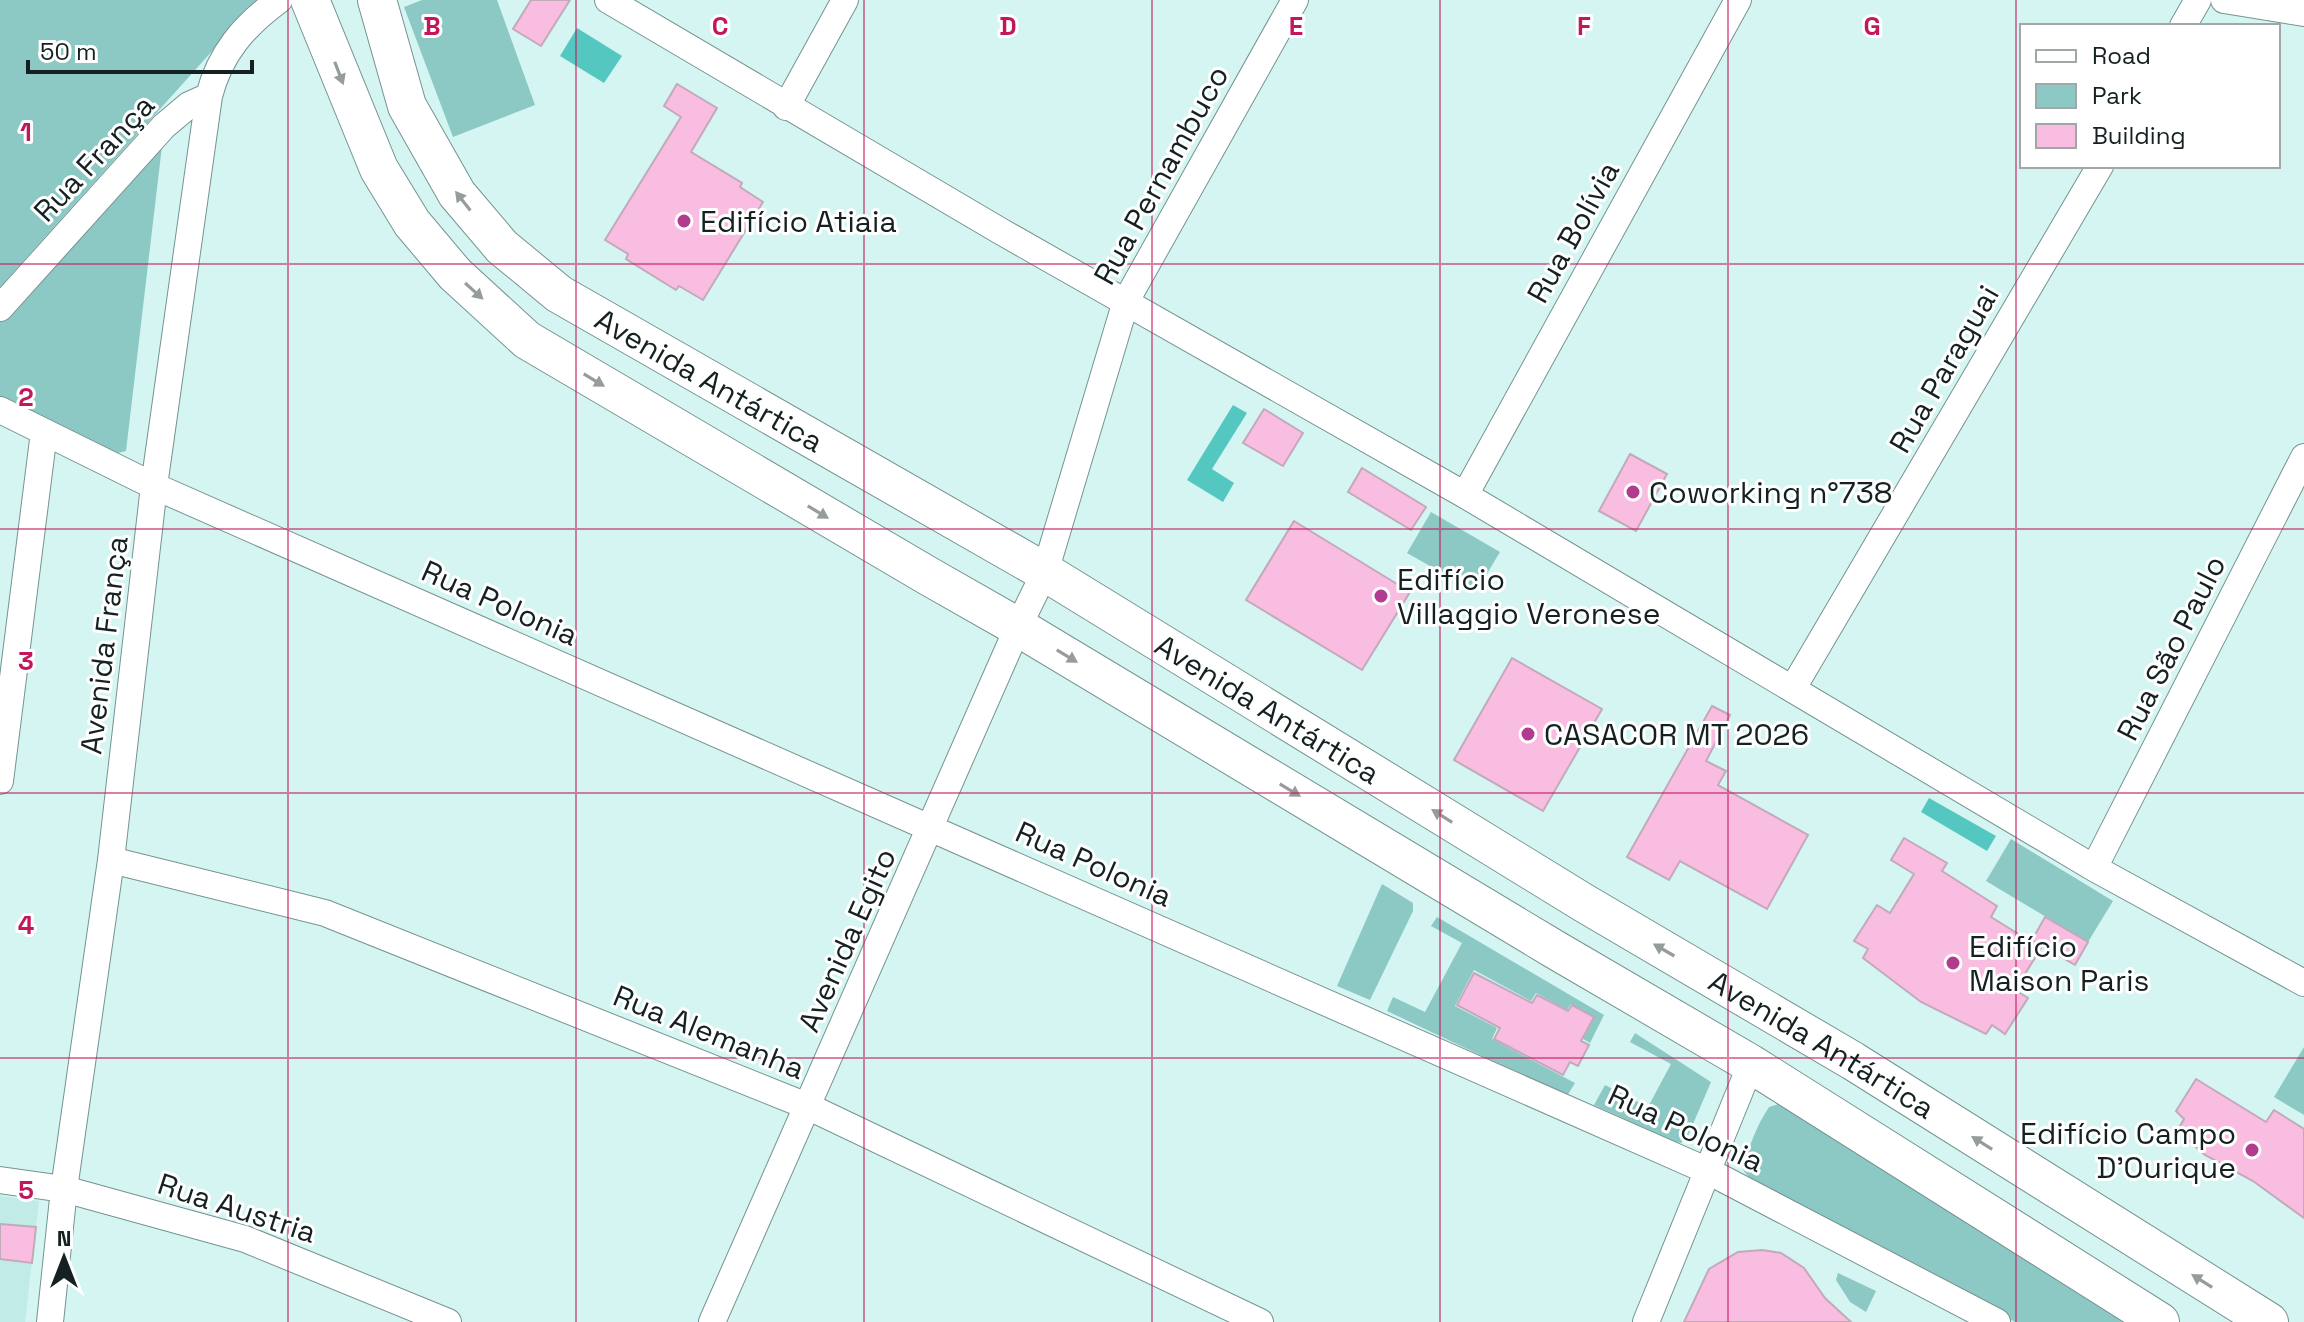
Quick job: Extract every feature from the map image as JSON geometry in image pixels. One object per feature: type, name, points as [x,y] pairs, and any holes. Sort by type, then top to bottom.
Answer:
[{"type":"main road","name":"Avenida Antártica","points":[[310,0],[379,169],[412,223],[455,274],[527,340],[1018,627],[1751,1064],[2160,1322]]},
{"type":"main road","name":"Avenida Antártica","points":[[377,0],[407,106],[457,194],[502,247],[559,294],[1045,572],[1584,903],[1853,1061],[2269,1322]]},
{"type":"main road","points":[[1554,949],[1584,903]]},
{"type":"street","name":"Avenida França","points":[[50,1322],[64,1189],[111,860],[154,486],[209,96],[222,59],[233,40],[279,0]]},
{"type":"street","points":[[608,0],[786,107],[1465,495],[2094,868],[2304,983]]},
{"type":"street","points":[[786,107],[845,0]]},
{"type":"street","name":"Rua Pernambuco","points":[[1018,627],[1045,572],[1126,301],[1295,0]]},
{"type":"street","name":"Rua Bolívia","points":[[1465,495],[1738,0]]},
{"type":"street","points":[[2184,24],[2198,0]]},
{"type":"street","points":[[2224,0],[2304,13]]},
{"type":"street","name":"Rua França","points":[[0,308],[164,126],[189,105],[209,96]]},
{"type":"street","name":"Rua Paraguai","points":[[1793,688],[2099,168]]},
{"type":"street","points":[[0,410],[154,486]]},
{"type":"street","points":[[0,781],[44,432]]},
{"type":"street","name":"Rua São Paulo","points":[[2094,868],[2304,457]]},
{"type":"street","name":"Rua Polonia","points":[[154,486],[1708,1171],[1997,1322]]},
{"type":"street","name":"Avenida Egito","points":[[712,1322],[1018,627]]},
{"type":"street","name":"Rua Alemanha","points":[[111,860],[325,913],[807,1106],[1260,1322]]},
{"type":"street","points":[[1646,1322],[1751,1064]]},
{"type":"street","name":"Rua Austria","points":[[0,1180],[64,1189],[245,1239],[448,1322]]},
{"type":"shaded area","points":[[0,1196],[39,1201],[25,1322],[0,1322]]},
{"type":"green space","points":[[0,0],[258,0],[0,287]]},
{"type":"green space","points":[[422,0],[497,0],[535,105],[453,137],[404,7]]},
{"type":"green space","points":[[162,146],[126,451],[110,455],[0,403],[0,319]]},
{"type":"green space","points":[[1431,512],[1500,552],[1476,592],[1407,553]]},
{"type":"green space","points":[[2011,839],[2113,901],[2088,942],[1986,881]]},
{"type":"green space","points":[[1382,884],[1413,903],[1413,911],[1370,1000],[1337,986]]},
{"type":"green space","points":[[1437,917],[1604,1015],[1590,1043],[1583,1039],[1594,1017],[1571,1004],[1567,1010],[1536,993],[1531,1001],[1474,970],[1455,1006],[1497,1028],[1492,1039],[1575,1083],[1567,1096],[1387,1011],[1393,997],[1425,1012],[1462,943],[1431,926]]},
{"type":"green space","points":[[1635,1033],[1711,1082],[1687,1138],[1681,1143],[1594,1105],[1605,1085],[1648,1107],[1671,1064],[1630,1042]]},
{"type":"green space","points":[[2304,1047],[2304,1115],[2274,1097]]},
{"type":"green space","points":[[1779,1104],[1790,1107],[2145,1322],[2015,1322],[1752,1181],[1743,1170],[1750,1145],[1769,1107]]},
{"type":"green space","points":[[1838,1273],[1876,1291],[1866,1312],[1850,1302],[1836,1280]]},
{"type":"water","points":[[577,28],[622,56],[604,83],[560,56]]},
{"type":"water","points":[[1233,405],[1247,413],[1212,469],[1234,483],[1223,502],[1187,480]]},
{"type":"water","points":[[1929,798],[1996,836],[1987,851],[1921,812]]},
{"type":"building","points":[[531,0],[570,0],[541,46],[513,29]]},
{"type":"building","name":"Edifício Atiaia","points":[[677,84],[717,108],[691,152],[742,183],[740,187],[763,202],[703,300],[679,286],[676,290],[626,259],[628,254],[605,240],[681,117],[664,106]]},
{"type":"building","points":[[1264,409],[1303,433],[1283,466],[1243,443]]},
{"type":"building","name":"Coworking n°738","points":[[1630,454],[1667,474],[1636,531],[1599,511]]},
{"type":"building","points":[[1362,468],[1426,507],[1411,530],[1348,492]]},
{"type":"building","name":"Edifício Villaggio Veronese","points":[[1294,521],[1410,592],[1362,670],[1246,600]]},
{"type":"building","name":"CASACOR MT 2026","points":[[1512,658],[1602,709],[1543,811],[1454,760]]},
{"type":"building","points":[[1712,706],[1730,715],[1706,761],[1726,771],[1718,785],[1808,835],[1767,909],[1680,861],[1669,880],[1627,857]]},
{"type":"building","name":"Edifício Maison Paris","points":[[1904,838],[1947,863],[1942,871],[1997,906],[1991,917],[2041,948],[2015,990],[2028,998],[2005,1034],[1992,1025],[1986,1034],[1921,1002],[1863,958],[1868,949],[1854,941],[1877,905],[1890,913],[1914,874],[1891,860]]},
{"type":"building","points":[[2045,917],[2088,942],[2075,965],[2032,940]]},
{"type":"building","points":[[1474,973],[1532,1003],[1537,995],[1568,1011],[1572,1005],[1594,1017],[1581,1041],[1589,1045],[1578,1066],[1570,1062],[1563,1075],[1494,1039],[1500,1028],[1457,1005]]},
{"type":"building","name":"Edifício Campo D'Ourique","points":[[2196,1079],[2266,1122],[2274,1110],[2304,1129],[2304,1218],[2253,1181],[2205,1155],[2188,1140],[2179,1128],[2184,1119],[2176,1111]]},
{"type":"building","points":[[0,1224],[36,1227],[32,1263],[0,1259]]},
{"type":"building","points":[[1762,1250],[1781,1253],[1804,1268],[1825,1298],[1851,1322],[1684,1322],[1709,1269],[1738,1252]]},
{"type":"place","name":"Edifício Atiaia","points":[[684,221]]},
{"type":"place","name":"Coworking n°738","points":[[1633,492]]},
{"type":"place","name":"Edifício Villaggio Veronese","points":[[1381,596]]},
{"type":"place","name":"CASACOR MT 2026","points":[[1528,734]]},
{"type":"place","name":"Edifício Maison Paris","points":[[1953,963]]},
{"type":"place","name":"Edifício Campo D'Ourique","points":[[2252,1150]]}]
